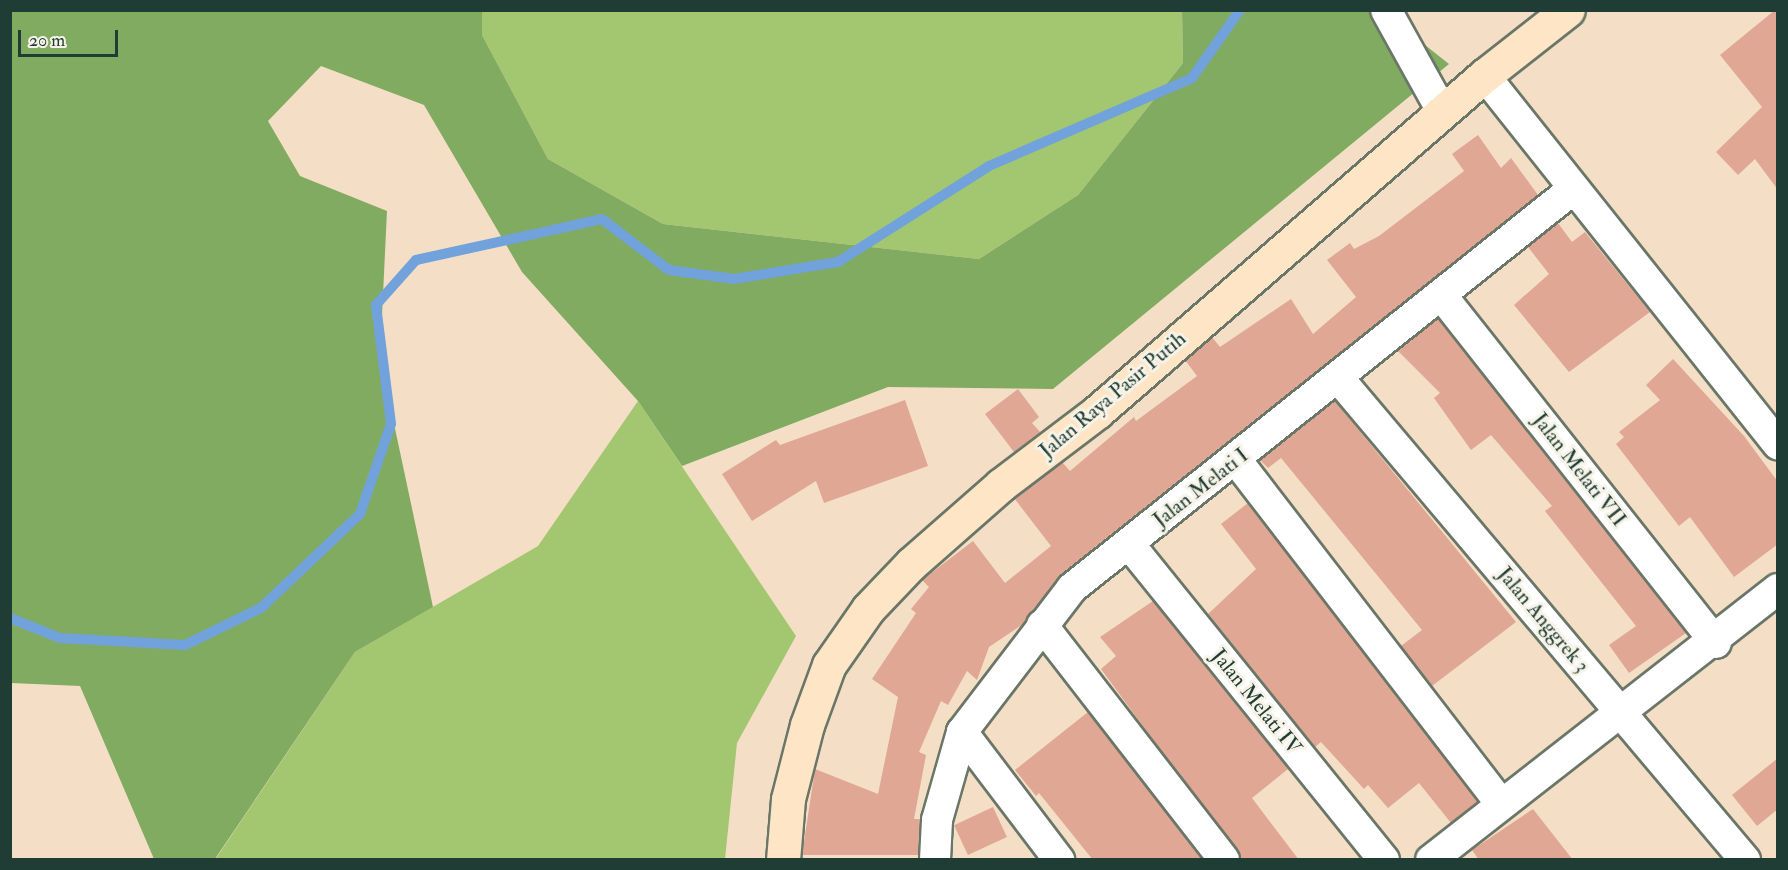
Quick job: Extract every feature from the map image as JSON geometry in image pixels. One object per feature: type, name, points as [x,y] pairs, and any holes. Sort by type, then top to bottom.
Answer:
[{"type":"street","points":[[1386,10],[1442,111]]},
{"type":"street","name":"Jalan Raya Pasir Putih","points":[[783,860],[788,799],[807,725],[830,665],[868,609],[911,564],[1097,412],[1442,111],[1568,10]]},
{"type":"street","points":[[1496,90],[1572,190],[1778,444]]},
{"type":"street","name":"Jalan Melati I","points":[[935,860],[937,820],[962,732],[1072,588],[1340,380],[1572,190]]},
{"type":"street","name":"Jalan Melati VII","points":[[1442,296],[1716,643]]},
{"type":"street","name":"Jalan Anggrek 3","points":[[1340,380],[1745,860]]},
{"type":"street","points":[[1237,461],[1502,804]]},
{"type":"street","name":"Jalan Melati IV","points":[[1129,544],[1384,860]]},
{"type":"street","points":[[1431,860],[1716,643],[1778,589]]},
{"type":"street","points":[[1042,626],[1224,860]]},
{"type":"street","points":[[962,732],[1059,860]]},
{"type":"green space","points":[[482,10],[1182,10],[1183,63],[1078,195],[979,259],[663,224],[548,159],[482,35]]},
{"type":"green space","points":[[11,11],[482,11],[482,35],[548,159],[663,224],[979,259],[1078,195],[1183,63],[1182,11],[1382,11],[1449,64],[1053,389],[888,387],[682,466],[638,401],[522,272],[424,105],[321,66],[268,121],[300,176],[387,211],[380,358],[433,607],[355,652],[215,859],[154,859],[80,686],[11,683]]},
{"type":"green space","points":[[638,401],[796,636],[737,743],[725,859],[215,860],[355,652],[538,546]]},
{"type":"building","points":[[1775,10],[1778,10],[1778,190],[1755,159],[1738,175],[1716,152],[1762,107],[1720,55]]},
{"type":"building","points":[[1478,135],[1501,168],[1511,158],[1538,195],[1061,574],[1023,624],[989,647],[977,680],[967,671],[948,705],[941,701],[919,752],[926,755],[914,819],[920,819],[918,855],[802,855],[815,769],[878,794],[898,697],[872,679],[916,613],[911,609],[929,587],[922,580],[973,541],[1005,583],[1051,546],[1014,498],[1062,462],[1070,471],[1134,417],[1136,421],[1197,376],[1185,360],[1212,337],[1220,347],[1291,299],[1313,334],[1356,297],[1327,260],[1350,243],[1354,249],[1379,236],[1464,171],[1452,154]]},
{"type":"building","points":[[1558,223],[1572,242],[1585,232],[1650,312],[1569,372],[1514,305],[1549,274],[1528,247]]},
{"type":"building","points":[[1438,319],[1686,633],[1629,673],[1609,645],[1636,626],[1545,511],[1552,506],[1491,435],[1471,450],[1434,398],[1440,393],[1398,351]]},
{"type":"building","points":[[1673,359],[1744,436],[1778,482],[1778,544],[1734,577],[1690,517],[1679,526],[1616,444],[1624,437],[1619,432],[1660,400],[1646,385]]},
{"type":"building","points":[[1018,389],[1039,417],[1032,423],[1040,432],[1014,452],[985,414]]},
{"type":"building","points":[[905,400],[928,466],[824,503],[816,481],[752,521],[722,474],[776,440],[780,445]]},
{"type":"building","points":[[1335,401],[1516,622],[1432,686],[1401,646],[1422,630],[1281,458],[1268,468],[1260,460]]},
{"type":"building","points":[[1248,503],[1478,802],[1451,823],[1419,783],[1388,808],[1368,785],[1364,789],[1321,742],[1315,747],[1208,614],[1256,569],[1221,524]]},
{"type":"building","points":[[1153,601],[1288,769],[1252,798],[1299,860],[1241,860],[1101,669],[1116,656],[1100,637]]},
{"type":"building","points":[[1088,712],[1202,860],[1093,860],[1039,793],[1036,796],[1015,770]]},
{"type":"building","points":[[1778,758],[1778,809],[1757,826],[1732,795]]},
{"type":"building","points":[[993,807],[1007,837],[968,855],[954,825]]},
{"type":"building","points":[[1533,809],[1573,860],[1479,860],[1472,850]]},
{"type":"waterway","points":[[10,618],[60,638],[185,645],[261,608],[360,514],[391,424],[376,305],[416,260],[602,219],[669,270],[734,279],[838,262],[989,166],[1192,78],[1240,10]]}]
